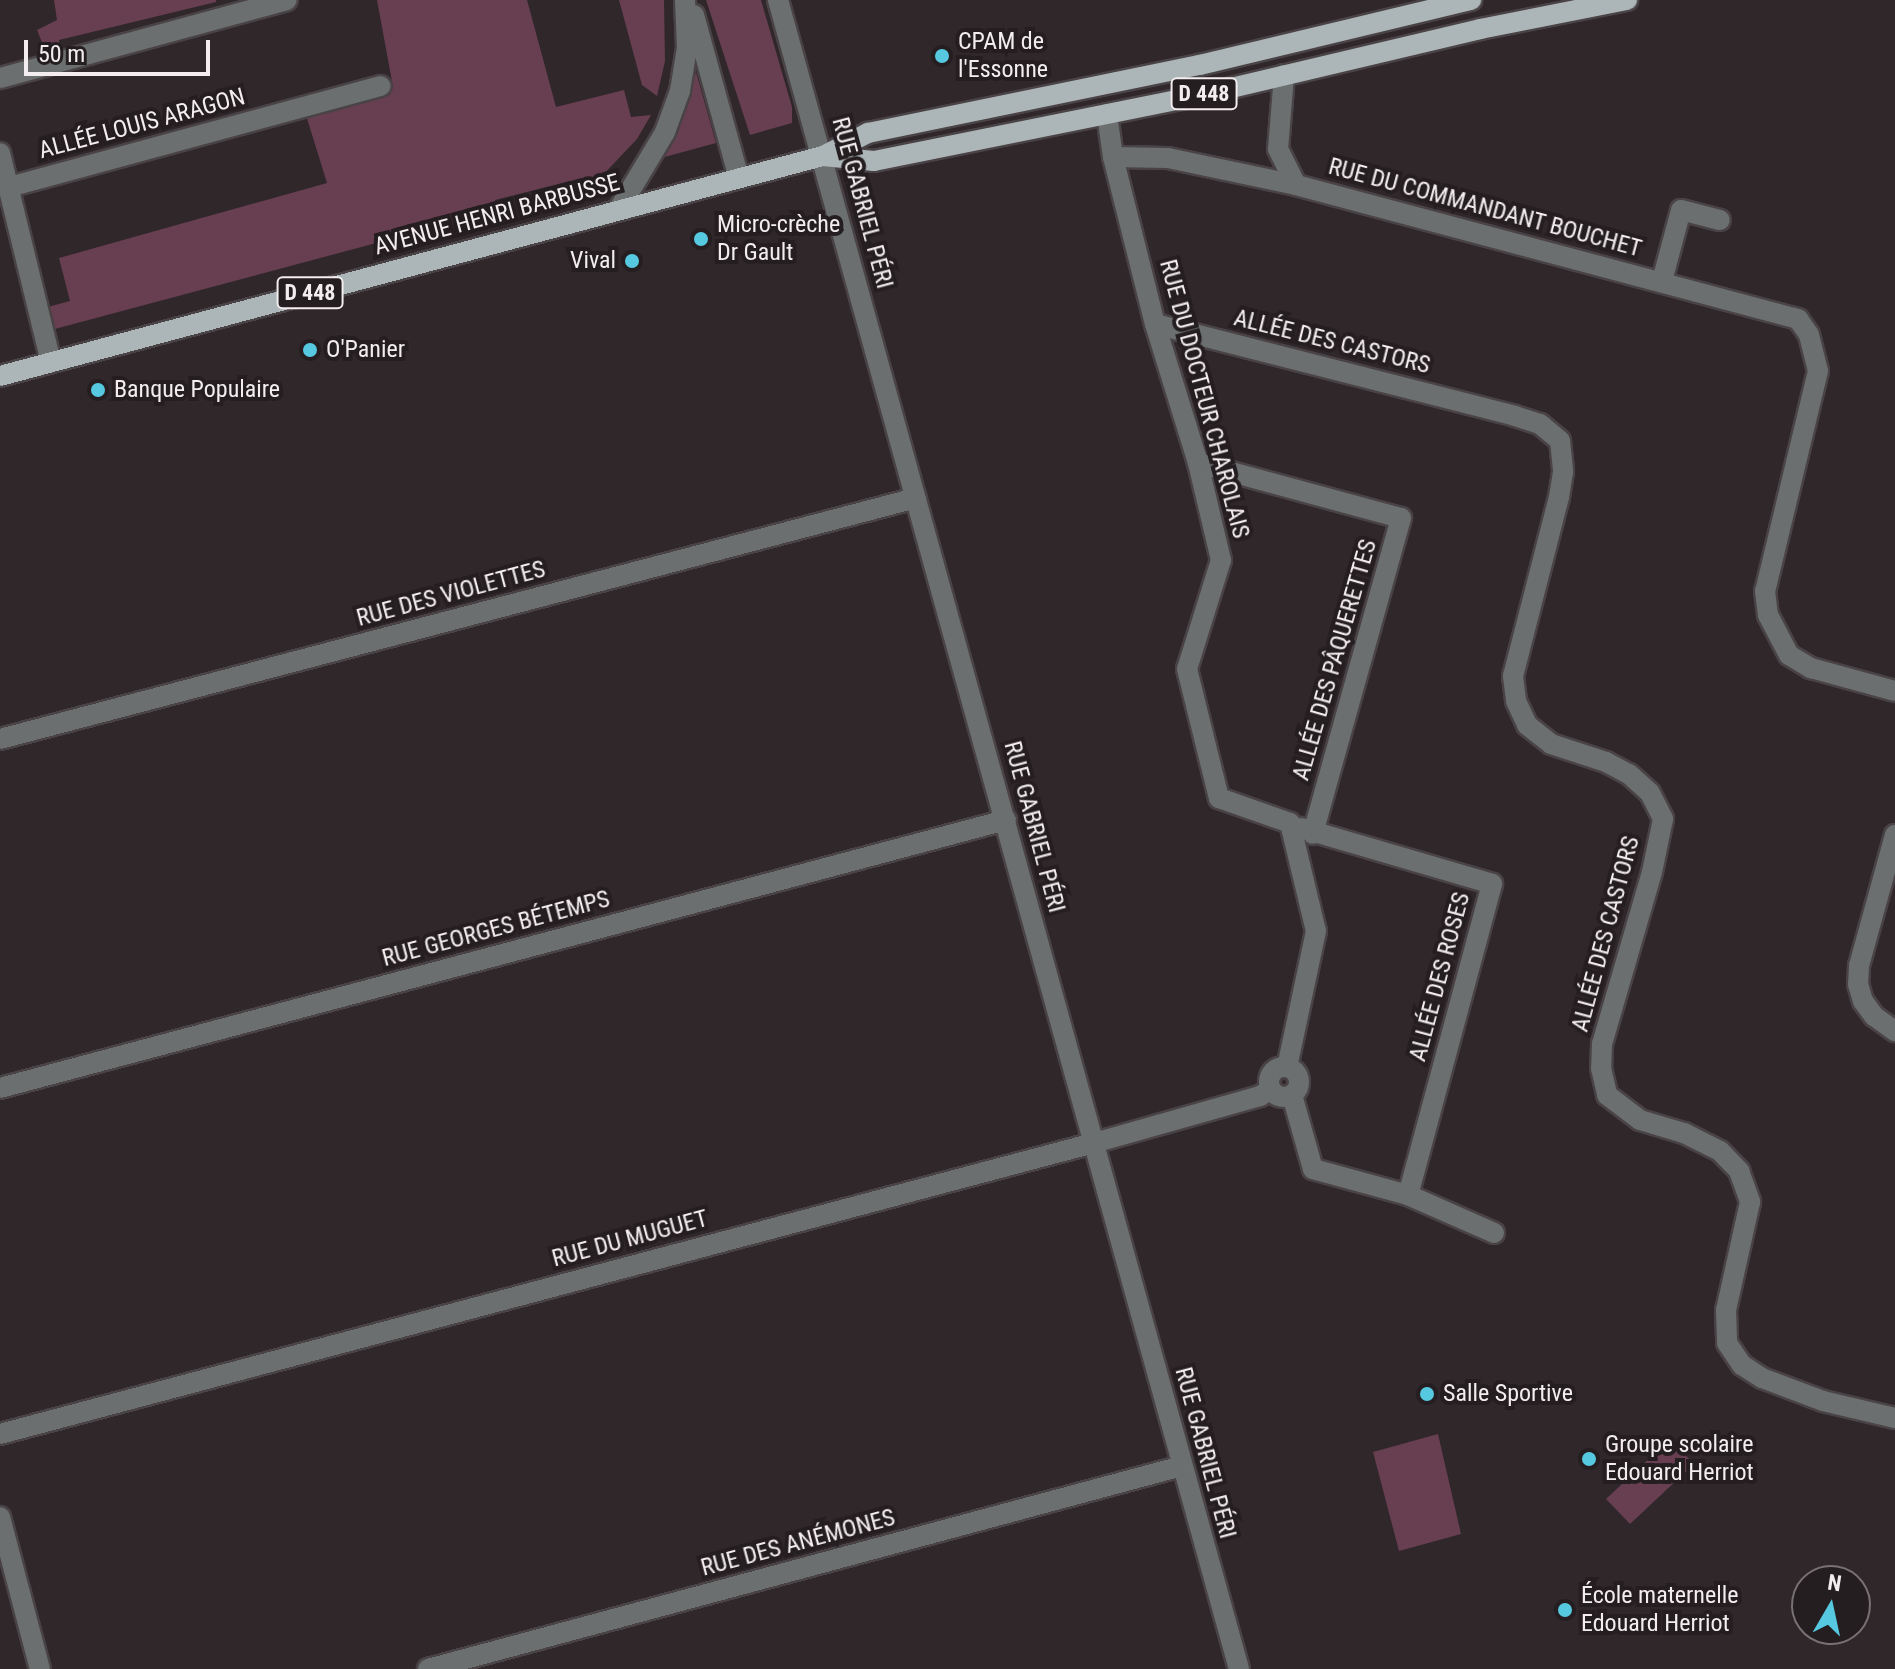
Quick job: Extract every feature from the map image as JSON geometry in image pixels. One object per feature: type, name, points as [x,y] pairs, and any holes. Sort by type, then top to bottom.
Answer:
[{"type":"main road","name":"AVENUE HENRI BARBUSSE","points":[[0,376],[823,156],[868,133],[1200,65],[1471,0]]},
{"type":"main road","name":"AVENUE HENRI BARBUSSE","points":[[823,156],[874,161],[1107,114],[1627,0]]},
{"type":"street","points":[[0,78],[287,0]]},
{"type":"street","points":[[687,0],[739,178]]},
{"type":"street","points":[[619,209],[665,132],[680,91],[687,48],[687,0]]},
{"type":"street","name":"RUE GABRIEL PÉRI","points":[[778,0],[1239,1669]]},
{"type":"street","points":[[1583,10],[1604,0]]},
{"type":"street","points":[[1284,75],[1278,149],[1296,185]]},
{"type":"street","name":"ALLÉE LOUIS ARAGON","points":[[9,187],[381,86]]},
{"type":"street","name":"RUE DU DOCTEUR CHAROLAIS","points":[[1107,114],[1113,157],[1155,324],[1198,463],[1221,560],[1187,669],[1219,798],[1290,823]]},
{"type":"street","points":[[0,153],[51,362]]},
{"type":"street","name":"RUE DU COMMANDANT BOUCHET","points":[[1113,157],[1168,158],[1296,185],[1798,319],[1809,335],[1818,371],[1816,391],[1765,591],[1768,615],[1776,636],[1789,655],[1811,668],[1895,691]]},
{"type":"street","name":"RUE DU COMMANDANT BOUCHET","points":[[1662,281],[1681,210],[1720,220]]},
{"type":"street","name":"ALLÉE DES CASTORS","points":[[1155,324],[1515,416],[1540,424],[1560,441],[1563,472],[1559,497],[1513,676],[1516,701],[1527,725],[1551,744],[1606,762],[1629,774],[1650,793],[1663,819],[1652,872],[1602,1044],[1601,1068],[1607,1095],[1640,1120],[1684,1133],[1720,1151],[1739,1171],[1750,1202],[1726,1310],[1727,1343],[1742,1365],[1762,1378],[1823,1401],[1895,1418]]},
{"type":"street","name":"ALLÉE DES PÂQUERETTES","points":[[1198,463],[1401,518],[1313,834]]},
{"type":"street","name":"RUE DES VIOLETTES","points":[[0,739],[916,498]]},
{"type":"street","name":"RUE GEORGES BÉTEMPS","points":[[0,1088],[1006,820]]},
{"type":"street","points":[[1287,1067],[1316,931],[1290,823]]},
{"type":"street","name":"ALLÉE DES ROSES","points":[[1290,823],[1313,834],[1492,884],[1408,1195]]},
{"type":"street","points":[[1895,835],[1859,966],[1858,984],[1863,1001],[1874,1016],[1895,1031]]},
{"type":"street","points":[[1287,1067],[1298,1076],[1298,1087],[1292,1095],[1278,1096],[1271,1089],[1269,1080],[1273,1072],[1287,1067]]},
{"type":"street","name":"RUE DU MUGUET","points":[[0,1434],[1094,1143],[1260,1096],[1271,1089]]},
{"type":"street","points":[[1292,1095],[1313,1169],[1408,1195],[1494,1233]]},
{"type":"street","name":"RUE DES ANÉMONES","points":[[428,1669],[1182,1466]]},
{"type":"street","points":[[0,1517],[40,1669]]},
{"type":"shaded area","points":[[54,0],[216,2],[59,40],[59,49],[43,45],[37,30],[57,20]]},
{"type":"shaded area","points":[[377,0],[527,0],[556,107],[624,90],[631,117],[651,115],[637,139],[600,178],[573,190],[570,181],[495,200],[496,211],[51,330],[44,308],[70,301],[59,258],[327,183],[305,112],[393,87]]},
{"type":"shaded area","points":[[619,0],[664,0],[665,61],[657,96],[642,85]]},
{"type":"shaded area","points":[[706,0],[761,0],[792,107],[792,123],[750,135]]},
{"type":"shaded area","points":[[696,72],[716,143],[661,158],[681,117]]},
{"type":"shaded area","points":[[1438,1434],[1461,1534],[1399,1551],[1373,1452]]},
{"type":"shaded area","points":[[1670,1439],[1694,1464],[1630,1524],[1606,1499]]},
{"type":"place","name":"CPAM de l'Essonne","points":[[942,56]]},
{"type":"place","name":"Micro-crèche Dr Gault","points":[[701,239]]},
{"type":"place","name":"Vival","points":[[632,261]]},
{"type":"place","name":"O'Panier","points":[[310,350]]},
{"type":"place","name":"Banque Populaire","points":[[98,390]]},
{"type":"place","name":"Salle Sportive","points":[[1427,1394]]},
{"type":"place","name":"Groupe scolaire Edouard Herriot","points":[[1589,1459]]},
{"type":"place","name":"École maternelle Edouard Herriot","points":[[1565,1610]]}]
